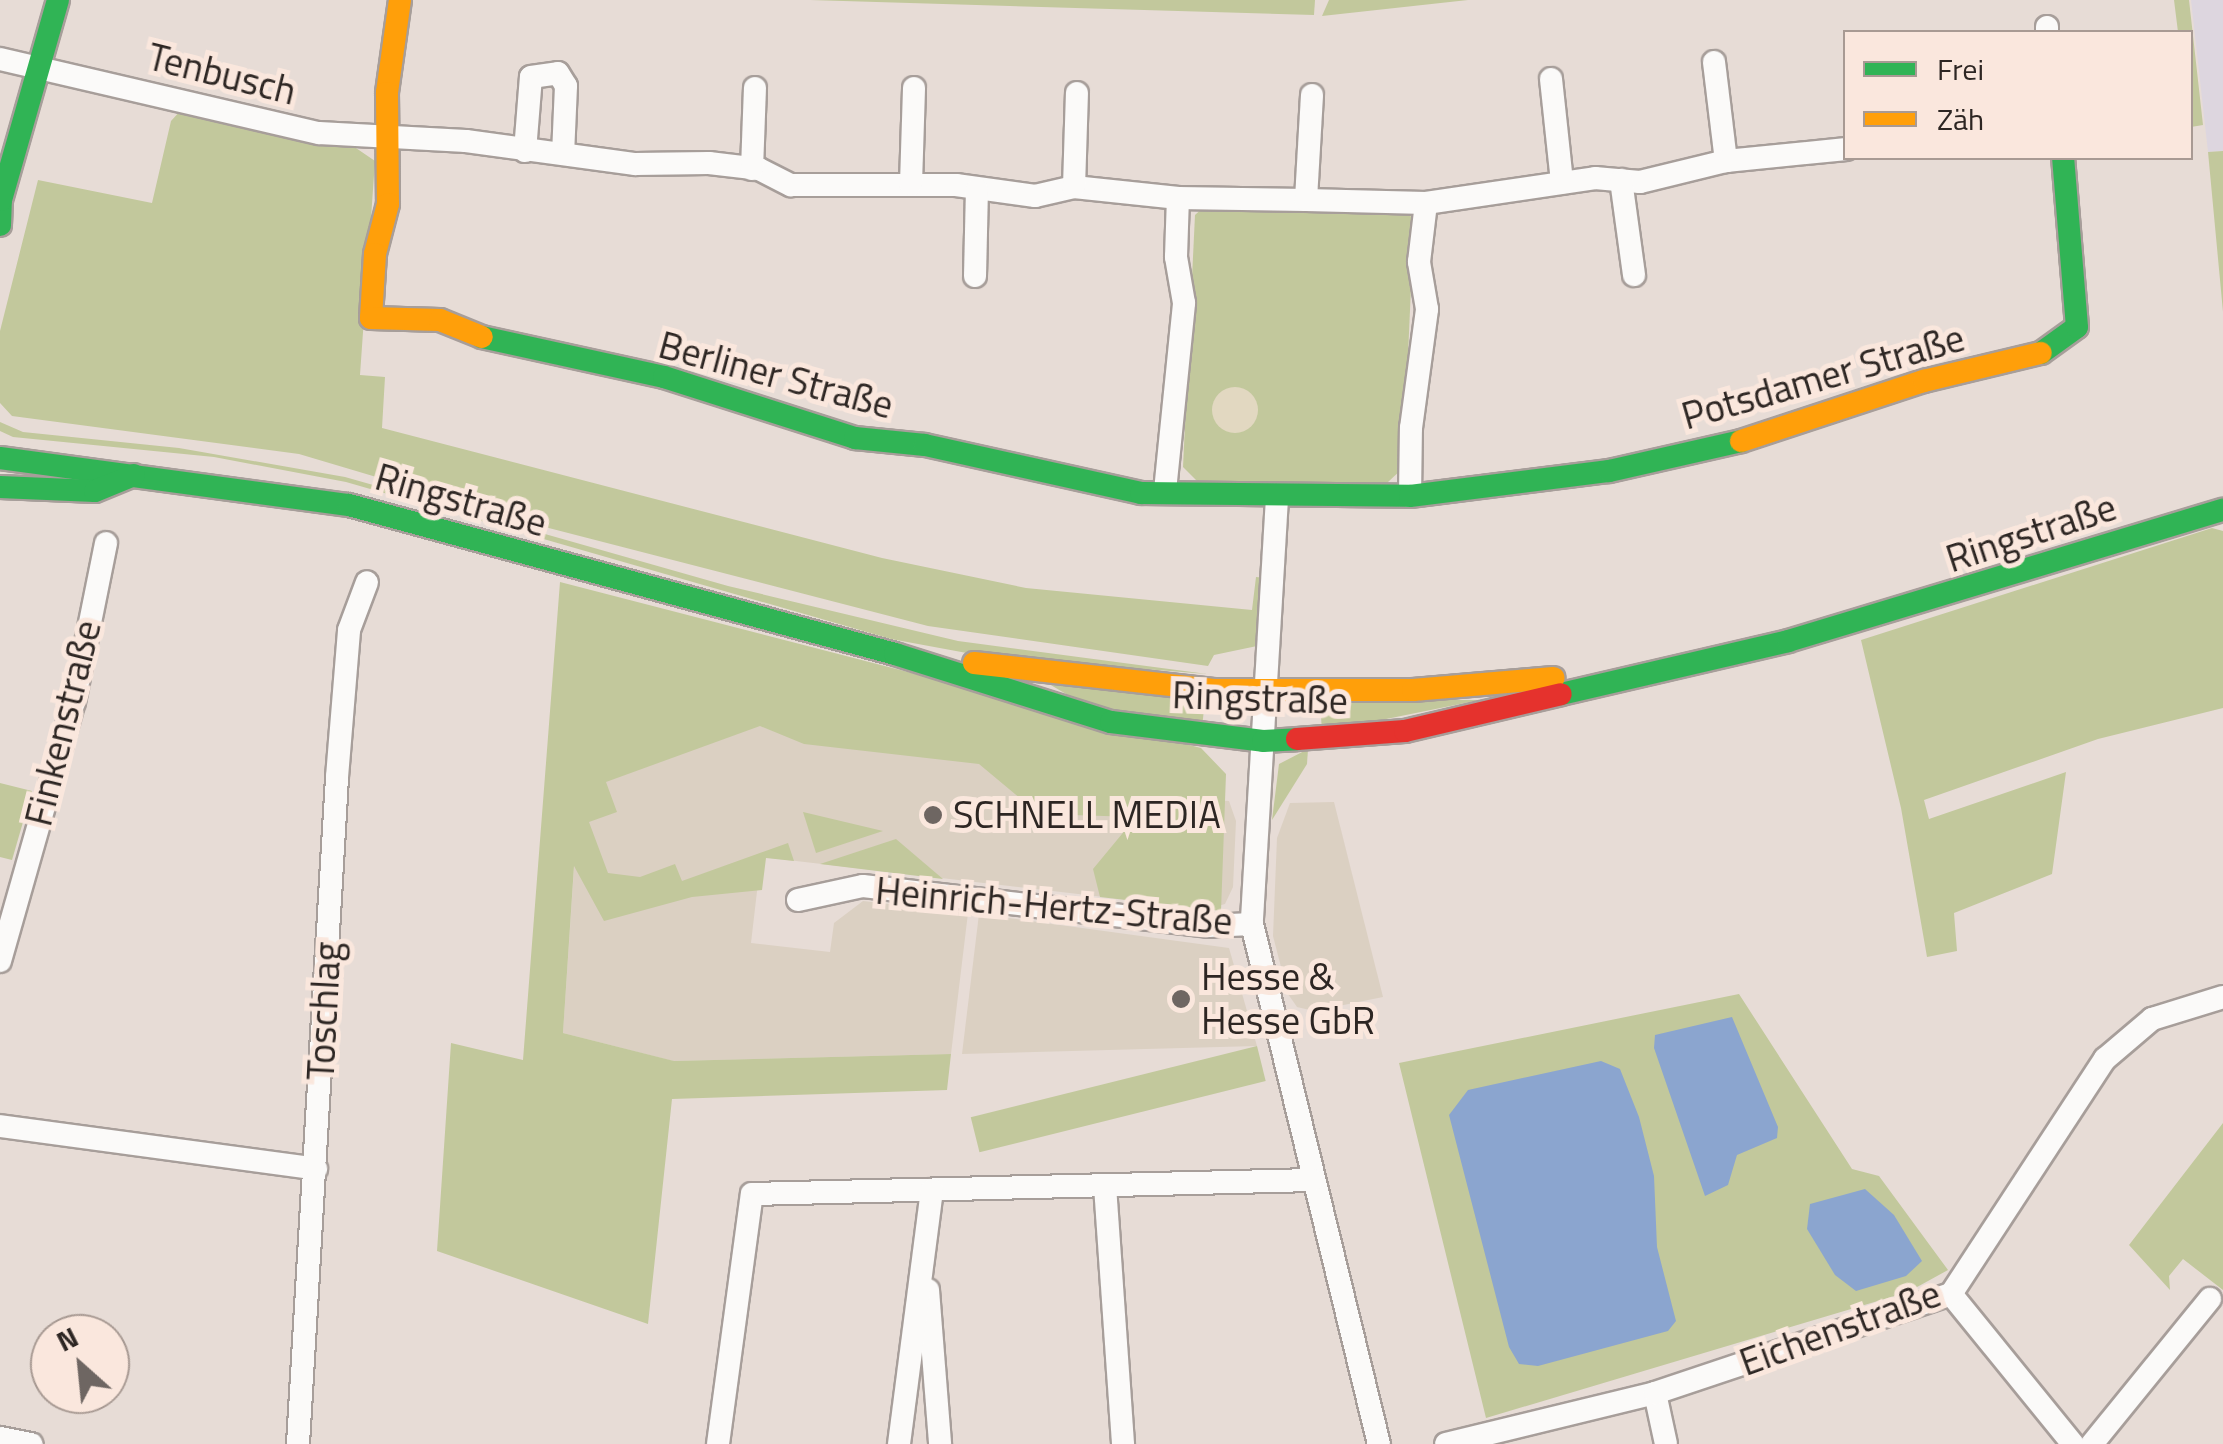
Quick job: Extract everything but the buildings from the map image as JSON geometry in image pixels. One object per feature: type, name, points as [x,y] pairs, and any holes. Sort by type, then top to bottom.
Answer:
[{"type":"main road","points":[[0,224],[0,201],[58,0]]},
{"type":"main road","points":[[388,141],[388,76],[400,0]]},
{"type":"main road","name":"Berliner Straße","points":[[388,141],[388,204],[375,254],[371,318],[440,320],[506,346],[664,377],[855,438],[925,445],[1125,492],[1240,490],[1277,498]]},
{"type":"main road","name":"Potsdamer Straße","points":[[1277,498],[1473,492],[1679,457],[1924,381],[2050,350],[2076,327],[2063,160]]},
{"type":"main road","name":"Ringstraße","points":[[0,458],[138,473],[349,505],[895,654],[1111,722],[1263,741],[1405,731],[1626,674],[1824,631],[2223,510]]},
{"type":"main road","points":[[0,488],[96,491],[138,473]]},
{"type":"main road","name":"Ringstraße","points":[[895,654],[1052,675],[1264,691],[1413,690],[1626,674]]},
{"type":"street","name":"Tenbusch","points":[[0,60],[320,134],[388,141]]},
{"type":"street","points":[[1714,62],[1726,161]]},
{"type":"street","points":[[526,151],[530,77],[558,72],[566,86],[563,154]]},
{"type":"street","points":[[1551,79],[1562,182]]},
{"type":"street","points":[[752,169],[755,88]]},
{"type":"street","points":[[912,184],[914,88]]},
{"type":"street","points":[[1074,187],[1077,92]]},
{"type":"street","points":[[1306,200],[1312,95]]},
{"type":"street","points":[[388,141],[416,137],[526,151],[752,169],[792,185],[912,184],[1034,196],[1074,187],[1178,198],[1426,203],[1562,182],[1675,177],[1726,161],[1843,150]]},
{"type":"street","points":[[1621,180],[1634,275]]},
{"type":"street","points":[[975,276],[977,190]]},
{"type":"street","points":[[1165,491],[1184,304],[1176,257],[1178,198]]},
{"type":"street","points":[[1410,496],[1411,428],[1427,310],[1419,262],[1426,203]]},
{"type":"street","points":[[1277,498],[1252,924],[1380,1444]]},
{"type":"street","name":"Finkenstraße","points":[[0,961],[74,702],[106,543]]},
{"type":"street","name":"Toschlag","points":[[298,1444],[349,630],[367,582]]},
{"type":"street","name":"Heinrich-Hertz-Straße","points":[[798,900],[863,886],[1208,926],[1252,924]]},
{"type":"street","name":"Eichenstraße","points":[[1446,1444],[1516,1435],[1655,1393],[1950,1294],[2105,1059],[2152,1019],[2223,997]]},
{"type":"street","points":[[0,1126],[316,1169]]},
{"type":"street","points":[[718,1444],[752,1194],[1312,1180]]},
{"type":"street","points":[[1105,1186],[1123,1444]]},
{"type":"street","points":[[899,1444],[932,1190]]},
{"type":"street","points":[[924,1247],[940,1444]]},
{"type":"street","points":[[1950,1294],[2073,1444]]},
{"type":"street","points":[[2092,1444],[2210,1298]]},
{"type":"street","points":[[1655,1393],[1666,1444]]},
{"type":"street","points":[[0,1438],[32,1444]]},
{"type":"shaded area","points":[[2191,0],[2223,0],[2223,151],[2208,152]]},
{"type":"shaded area","points":[[589,644],[1193,799],[1229,801],[1236,821],[1233,887],[1225,904],[1207,909],[761,857],[751,943],[830,952],[834,923],[863,901],[968,913],[951,1054],[673,1061],[563,1033]]},
{"type":"shaded area","points":[[1334,802],[1383,997],[1314,1011],[1297,1007],[1288,994],[1273,936],[1277,838],[1290,803]]},
{"type":"shaded area","points":[[979,914],[1229,948],[1257,1046],[962,1054]]},
{"type":"green space","points":[[810,0],[1315,0],[1314,15]]},
{"type":"green space","points":[[1329,0],[1468,0],[1322,16]]},
{"type":"green space","points":[[2174,0],[2189,0],[2192,30],[2178,30]]},
{"type":"green space","points":[[2193,36],[2203,125],[2193,127]]},
{"type":"green space","points":[[182,109],[353,146],[375,161],[360,375],[385,377],[382,428],[882,558],[1026,588],[1252,610],[1256,577],[1267,578],[1257,646],[1214,655],[1208,666],[928,626],[541,526],[299,454],[12,416],[0,403],[0,331],[38,180],[152,203],[171,121]]},
{"type":"green space","points":[[2223,151],[2223,312],[2208,152]]},
{"type":"green space","points":[[1207,204],[1405,210],[1414,220],[1403,468],[1387,483],[1197,481],[1183,467],[1195,215]]},
{"type":"green space","points":[[0,422],[23,432],[179,448],[345,477],[728,586],[958,641],[1207,674],[983,656],[891,639],[346,482],[214,457],[13,437],[0,431]]},
{"type":"green space","points":[[2212,528],[2223,531],[2223,708],[2098,739],[1924,800],[1929,819],[2066,772],[2052,874],[1954,913],[1957,951],[1927,957],[1901,808],[1861,640]]},
{"type":"green space","points":[[560,582],[1201,748],[1226,774],[1221,911],[1100,897],[1093,869],[1136,817],[1039,814],[979,764],[804,744],[760,726],[606,782],[617,812],[589,822],[608,873],[640,877],[675,864],[682,881],[788,843],[794,861],[766,858],[762,890],[692,897],[604,921],[574,866],[563,1033],[674,1061],[951,1054],[947,1090],[672,1099],[648,1324],[437,1251],[451,1043],[523,1060]]},
{"type":"green space","points":[[1049,684],[1205,698],[1202,729],[1090,708]]},
{"type":"green space","points":[[1320,700],[1480,700],[1322,732]]},
{"type":"green space","points":[[1308,749],[1307,764],[1272,820],[1279,764]]},
{"type":"green space","points":[[0,783],[32,791],[12,860],[0,857]]},
{"type":"green space","points":[[803,812],[883,831],[816,853]]},
{"type":"green space","points":[[896,839],[943,879],[820,864]]},
{"type":"green space","points":[[1739,994],[1852,1169],[1879,1176],[1948,1270],[1908,1292],[1486,1418],[1399,1063]]},
{"type":"green space","points":[[1257,1046],[1266,1081],[979,1152],[971,1117]]},
{"type":"green space","points":[[2223,1123],[2223,1290],[2183,1259],[2169,1276],[2170,1290],[2129,1245]]},
{"type":"sand","points":[[1235,387],[1252,393],[1258,410],[1252,427],[1235,433],[1218,427],[1212,410],[1218,393]]},
{"type":"water","points":[[1732,1017],[1778,1127],[1777,1138],[1737,1155],[1728,1185],[1705,1196],[1654,1048],[1655,1035]]},
{"type":"water","points":[[1601,1061],[1620,1069],[1639,1117],[1654,1176],[1657,1247],[1676,1321],[1668,1331],[1538,1366],[1519,1364],[1509,1347],[1449,1115],[1468,1090]]},
{"type":"water","points":[[1865,1189],[1894,1215],[1922,1261],[1906,1276],[1856,1291],[1835,1275],[1807,1229],[1810,1204]]},
{"type":"traffic: fast","points":[[0,225],[1,200],[58,0]]},
{"type":"traffic: fast","points":[[2041,353],[2077,327],[2063,160]]},
{"type":"traffic: fast","points":[[482,337],[664,377],[855,438],[925,445],[1141,493],[1410,496],[1609,471],[1741,441]]},
{"type":"traffic: fast","points":[[0,458],[349,505],[895,654],[1111,722],[1263,741],[1297,739]]},
{"type":"traffic: fast","points":[[0,487],[95,491],[134,475]]},
{"type":"traffic: fast","points":[[1561,694],[1788,641],[2223,510]]},
{"type":"traffic: slow","points":[[400,0],[387,93],[388,204],[375,254],[371,318],[440,320],[482,337]]},
{"type":"traffic: slow","points":[[1741,441],[1924,381],[2041,353]]},
{"type":"traffic: slow","points":[[974,663],[1213,690],[1413,690],[1553,678]]},
{"type":"traffic: jam","points":[[1297,739],[1405,731],[1561,694]]},
{"type":"place","name":"SCHNELL MEDIA","points":[[933,815]]},
{"type":"place","name":"Hesse & Hesse GbR","points":[[1181,999]]}]
